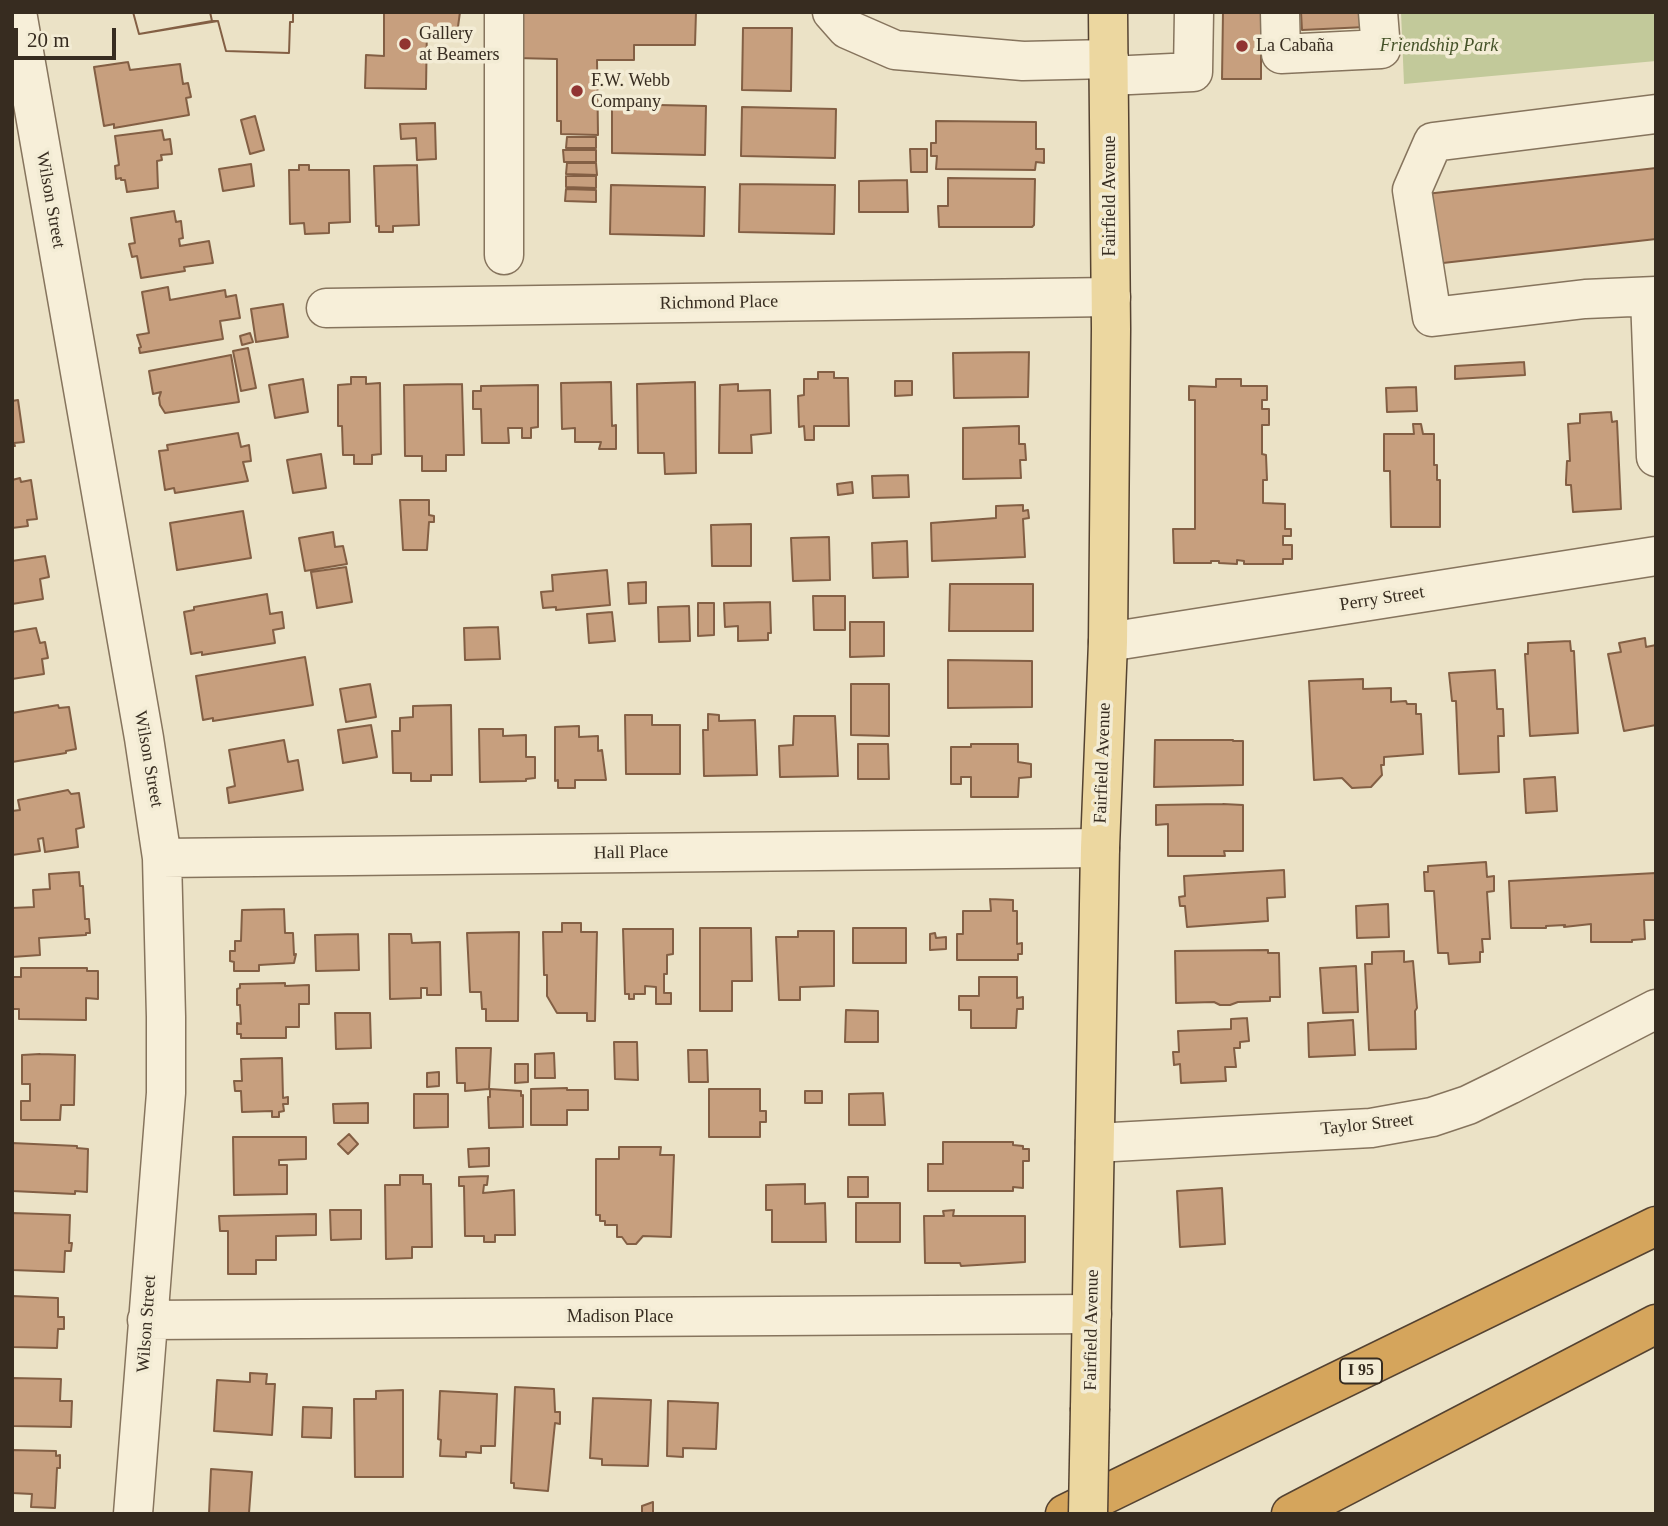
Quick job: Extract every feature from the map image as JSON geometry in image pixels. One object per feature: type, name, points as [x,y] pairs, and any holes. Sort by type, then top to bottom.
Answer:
[{"type":"highway","name":"I 95","points":[[1065,1514],[1656,1226]]},
{"type":"highway","points":[[1291,1514],[1651,1327]]},
{"type":"main road","name":"Fairfield Avenue","points":[[1088,1514],[1100,848],[1108,642],[1111,297],[1108,12]]},
{"type":"street","name":"Wilson Street","points":[[17,12],[157,812],[162,858],[166,1093],[133,1514]]},
{"type":"street","points":[[504,12],[504,255]]},
{"type":"street","points":[[832,12],[847,29],[895,50],[1193,72],[1194,12]]},
{"type":"street","points":[[1280,12],[1281,54],[1381,49],[1378,12]]},
{"type":"street","points":[[1656,114],[1433,142],[1412,190],[1432,317],[1585,299],[1653,296],[1656,457]]},
{"type":"street","name":"Richmond Place","points":[[327,309],[1111,297]]},
{"type":"street","name":"Perry Street","points":[[1108,642],[1656,556]]},
{"type":"street","name":"Hall Place","points":[[162,858],[1100,848]]},
{"type":"street","name":"Taylor Street","points":[[1095,1143],[1371,1128],[1432,1117],[1468,1105],[1656,1009]]},
{"type":"street","name":"Madison Place","points":[[147,1320],[1092,1314]]},
{"type":"green space","name":"Friendship Park","points":[[1401,12],[1656,12],[1656,61],[1404,84]]},
{"type":"building","points":[[133,12],[293,12],[289,53],[226,51],[218,21],[139,34]]},
{"type":"building","points":[[133,12],[210,12],[212,21],[139,34]]},
{"type":"building","points":[[210,12],[293,12],[289,53],[226,51],[218,21],[212,21]]},
{"type":"building","name":"Gallery at Beamers","points":[[384,12],[460,12],[457,34],[430,33],[431,25],[427,25],[426,89],[365,88],[366,55],[384,56]]},
{"type":"building","name":"F.W. Webb Company","points":[[516,12],[696,12],[695,45],[634,45],[634,60],[597,60],[598,135],[561,134],[561,121],[557,121],[557,59],[516,58]]},
{"type":"building","name":"La Cabaña","points":[[1223,12],[1261,12],[1261,79],[1222,79]]},
{"type":"building","points":[[1301,12],[1365,12],[1366,27],[1302,30]]},
{"type":"building","points":[[743,28],[792,28],[791,91],[742,90]]},
{"type":"building","points":[[128,62],[130,70],[180,64],[183,84],[188,83],[191,97],[186,98],[189,115],[114,128],[114,124],[104,126],[94,67]]},
{"type":"building","points":[[612,104],[706,106],[705,155],[612,153]]},
{"type":"building","points":[[742,107],[836,109],[835,158],[741,156]]},
{"type":"building","points":[[255,116],[264,150],[250,154],[241,120]]},
{"type":"building","points":[[936,121],[1036,122],[1036,149],[1044,149],[1044,163],[1036,162],[1035,170],[936,169],[937,156],[931,156],[931,143],[936,143]]},
{"type":"building","points":[[435,123],[436,159],[417,160],[416,138],[401,139],[400,124]]},
{"type":"building","points":[[162,130],[164,140],[170,139],[172,154],[161,155],[162,160],[157,161],[158,188],[127,192],[125,180],[116,179],[115,166],[119,165],[115,136]]},
{"type":"building","points":[[567,137],[596,137],[596,148],[566,148]]},
{"type":"building","points":[[910,149],[927,149],[927,172],[911,172]]},
{"type":"building","points":[[563,150],[596,150],[596,162],[564,162]]},
{"type":"building","points":[[567,163],[596,163],[597,175],[566,174]]},
{"type":"building","points":[[251,164],[254,186],[223,191],[219,169]]},
{"type":"building","points":[[299,165],[309,165],[309,170],[349,170],[350,222],[329,223],[329,233],[305,234],[304,223],[290,224],[289,170],[299,170]]},
{"type":"building","points":[[417,165],[419,225],[393,226],[393,232],[379,232],[379,226],[376,226],[374,166]]},
{"type":"building","points":[[1656,168],[1656,239],[1434,264],[1426,194]]},
{"type":"building","points":[[566,176],[596,176],[596,188],[566,187]]},
{"type":"building","points":[[948,178],[1035,179],[1034,225],[939,227],[938,206],[948,206]]},
{"type":"building","points":[[907,180],[908,212],[859,212],[859,181]]},
{"type":"building","points":[[740,184],[835,185],[834,234],[739,232]]},
{"type":"building","points":[[611,185],[705,187],[704,236],[610,234]]},
{"type":"building","points":[[566,189],[596,190],[596,202],[565,201]]},
{"type":"building","points":[[174,211],[176,222],[181,221],[183,238],[179,239],[180,246],[209,241],[213,263],[184,267],[185,271],[141,278],[137,256],[132,257],[129,244],[135,243],[131,218]]},
{"type":"building","points":[[168,287],[170,300],[225,290],[226,297],[236,295],[240,318],[220,321],[223,339],[140,353],[137,335],[149,333],[142,292]]},
{"type":"building","points":[[283,304],[288,337],[256,342],[251,309]]},
{"type":"building","points":[[250,333],[253,342],[242,345],[240,336]]},
{"type":"building","points":[[248,348],[256,388],[241,391],[233,351]]},
{"type":"building","points":[[1029,352],[1028,397],[954,398],[953,353]]},
{"type":"building","points":[[231,355],[239,402],[165,413],[160,405],[161,392],[153,394],[149,371]]},
{"type":"building","points":[[1524,362],[1525,375],[1455,379],[1455,366]]},
{"type":"building","points":[[818,372],[834,372],[834,378],[848,378],[849,426],[814,426],[814,440],[805,440],[804,426],[799,427],[798,396],[804,395],[804,379],[818,379]]},
{"type":"building","points":[[351,377],[366,377],[366,384],[380,383],[381,454],[372,455],[372,464],[354,464],[354,455],[343,455],[342,426],[338,426],[338,385],[351,384]]},
{"type":"building","points":[[303,379],[308,412],[275,418],[269,385]]},
{"type":"building","points":[[1216,379],[1241,379],[1241,386],[1267,386],[1267,400],[1262,400],[1262,409],[1269,409],[1269,425],[1262,425],[1262,454],[1266,455],[1267,480],[1263,480],[1263,503],[1285,504],[1285,529],[1291,529],[1291,536],[1283,536],[1283,545],[1292,545],[1292,559],[1283,559],[1283,564],[1244,564],[1244,561],[1237,560],[1237,564],[1219,561],[1174,563],[1173,529],[1195,529],[1195,400],[1189,400],[1189,386],[1216,387]]},
{"type":"building","points":[[895,381],[912,381],[912,395],[895,396]]},
{"type":"building","points":[[611,382],[612,426],[616,425],[616,449],[599,449],[601,442],[575,442],[575,428],[562,429],[561,383]]},
{"type":"building","points":[[695,382],[696,473],[665,474],[664,453],[638,453],[637,384]]},
{"type":"building","points":[[462,384],[464,455],[446,455],[446,471],[422,471],[422,456],[405,456],[404,385]]},
{"type":"building","points":[[738,384],[738,391],[770,390],[771,433],[751,435],[752,453],[719,453],[720,385]]},
{"type":"building","points":[[538,385],[538,427],[531,428],[531,438],[522,438],[522,428],[508,428],[509,443],[482,443],[481,409],[473,409],[473,391],[481,391],[481,386]]},
{"type":"building","points":[[1416,387],[1417,411],[1387,412],[1386,388]]},
{"type":"building","points":[[18,400],[24,442],[14,443],[15,446],[12,446],[12,401]]},
{"type":"building","points":[[1611,412],[1612,422],[1617,421],[1621,509],[1573,512],[1571,485],[1566,485],[1567,461],[1570,461],[1568,424],[1580,423],[1580,414]]},
{"type":"building","points":[[1413,424],[1421,424],[1423,434],[1434,434],[1434,465],[1437,465],[1437,480],[1440,480],[1440,527],[1391,527],[1390,471],[1384,471],[1384,434],[1414,434]]},
{"type":"building","points":[[1019,426],[1019,444],[1025,444],[1026,460],[1020,460],[1021,478],[963,479],[963,428]]},
{"type":"building","points":[[238,433],[241,447],[249,445],[251,461],[243,462],[248,481],[175,493],[174,488],[165,490],[159,451],[168,450],[167,445]]},
{"type":"building","points":[[321,454],[326,488],[293,493],[287,460]]},
{"type":"building","points":[[908,475],[909,497],[873,498],[872,476]]},
{"type":"building","points":[[20,478],[21,482],[31,480],[37,519],[27,520],[28,526],[12,528],[12,480]]},
{"type":"building","points":[[852,482],[853,493],[838,495],[837,484]]},
{"type":"building","points":[[400,500],[429,500],[429,515],[434,516],[434,522],[429,522],[427,550],[403,550]]},
{"type":"building","points":[[1023,505],[1023,511],[1028,510],[1029,518],[1023,519],[1025,557],[932,561],[931,523],[996,518],[996,506]]},
{"type":"building","points":[[243,511],[251,558],[177,570],[170,523]]},
{"type":"building","points":[[751,524],[751,566],[712,566],[711,525]]},
{"type":"building","points":[[333,532],[335,547],[343,546],[347,564],[305,571],[299,538]]},
{"type":"building","points":[[829,537],[830,580],[793,581],[791,538]]},
{"type":"building","points":[[907,541],[908,577],[873,578],[872,543]]},
{"type":"building","points":[[45,556],[49,577],[40,579],[43,599],[12,604],[12,561]]},
{"type":"building","points":[[346,567],[352,602],[317,608],[311,572]]},
{"type":"building","points":[[607,570],[610,605],[556,610],[556,607],[543,608],[541,592],[553,591],[552,575]]},
{"type":"building","points":[[646,582],[646,603],[629,604],[628,583]]},
{"type":"building","points":[[950,584],[1033,584],[1033,631],[949,631]]},
{"type":"building","points":[[267,594],[270,614],[282,612],[284,628],[273,630],[275,643],[202,655],[202,652],[191,654],[184,612],[194,610],[194,607]]},
{"type":"building","points":[[813,596],[845,596],[845,630],[814,630]]},
{"type":"building","points":[[770,602],[771,633],[768,633],[768,640],[738,641],[738,626],[725,627],[724,603]]},
{"type":"building","points":[[698,603],[714,603],[714,635],[698,636]]},
{"type":"building","points":[[689,606],[690,641],[659,642],[658,607]]},
{"type":"building","points":[[612,612],[615,641],[589,643],[587,614]]},
{"type":"building","points":[[850,622],[884,622],[884,656],[850,657]]},
{"type":"building","points":[[498,627],[500,659],[465,660],[464,628]]},
{"type":"building","points":[[36,628],[40,643],[45,642],[48,658],[42,659],[44,674],[12,679],[12,632]]},
{"type":"building","points":[[1645,638],[1646,647],[1656,645],[1656,725],[1624,731],[1608,654],[1621,652],[1619,643]]},
{"type":"building","points":[[1570,641],[1571,651],[1574,651],[1578,733],[1530,736],[1525,654],[1528,654],[1528,643]]},
{"type":"building","points":[[305,657],[313,705],[213,721],[213,718],[203,720],[196,676]]},
{"type":"building","points":[[948,660],[1032,661],[1032,707],[948,708]]},
{"type":"building","points":[[1495,670],[1497,709],[1503,709],[1504,736],[1498,736],[1499,772],[1459,774],[1456,701],[1452,701],[1449,673]]},
{"type":"building","points":[[1363,679],[1363,689],[1391,688],[1391,702],[1406,701],[1407,704],[1416,704],[1416,714],[1421,714],[1423,754],[1384,757],[1382,775],[1371,787],[1352,788],[1342,778],[1314,780],[1309,681]]},
{"type":"building","points":[[370,684],[376,717],[346,722],[340,689]]},
{"type":"building","points":[[851,684],[889,684],[889,736],[851,735]]},
{"type":"building","points":[[58,705],[59,708],[69,707],[76,749],[12,762],[12,713]]},
{"type":"building","points":[[451,705],[452,775],[431,775],[431,781],[411,781],[411,773],[393,773],[392,731],[400,731],[400,718],[413,717],[413,706]]},
{"type":"building","points":[[708,714],[719,715],[719,721],[755,720],[757,775],[704,776],[703,730],[708,730]]},
{"type":"building","points":[[625,715],[652,715],[652,725],[680,725],[680,774],[626,774]]},
{"type":"building","points":[[794,716],[835,716],[838,776],[780,777],[779,746],[793,745]]},
{"type":"building","points":[[371,725],[377,757],[343,763],[338,730]]},
{"type":"building","points":[[579,726],[579,737],[598,736],[598,751],[602,750],[606,780],[575,780],[575,788],[558,788],[558,780],[555,781],[555,727]]},
{"type":"building","points":[[479,729],[503,729],[503,736],[526,735],[526,757],[535,757],[535,778],[526,781],[480,782]]},
{"type":"building","points":[[284,740],[288,762],[298,760],[303,790],[229,803],[227,788],[235,786],[229,750]]},
{"type":"building","points":[[1155,740],[1243,741],[1243,785],[1154,787]]},
{"type":"building","points":[[858,744],[888,744],[889,779],[858,779]]},
{"type":"building","points":[[971,744],[1018,744],[1018,762],[1031,764],[1031,777],[1019,778],[1018,797],[971,797],[971,777],[961,777],[961,784],[951,784],[951,747],[971,747]]},
{"type":"building","points":[[1555,777],[1557,811],[1526,813],[1524,779]]},
{"type":"building","points":[[68,790],[71,794],[79,793],[84,827],[76,829],[78,847],[45,852],[43,838],[38,839],[40,851],[12,855],[12,811],[20,810],[18,800]]},
{"type":"building","points":[[1156,805],[1243,805],[1243,851],[1224,851],[1225,856],[1168,856],[1168,824],[1156,825]]},
{"type":"building","points":[[1486,862],[1487,877],[1494,876],[1494,891],[1487,892],[1490,939],[1482,939],[1483,952],[1480,952],[1480,962],[1449,964],[1448,953],[1438,953],[1434,891],[1425,891],[1424,872],[1428,872],[1428,866]]},
{"type":"building","points":[[1284,870],[1285,897],[1267,898],[1268,921],[1187,927],[1185,906],[1180,906],[1179,897],[1185,896],[1184,876]]},
{"type":"building","points":[[79,872],[80,886],[83,886],[85,919],[89,919],[90,933],[39,938],[40,955],[12,957],[12,908],[34,907],[33,890],[50,889],[49,874]]},
{"type":"building","points":[[1656,873],[1656,920],[1644,920],[1645,939],[1632,942],[1591,942],[1591,924],[1511,928],[1509,881]]},
{"type":"building","points":[[990,899],[1013,900],[1013,911],[1017,911],[1017,944],[1022,943],[1022,954],[1018,954],[1018,960],[957,960],[957,934],[963,934],[963,911],[991,911]]},
{"type":"building","points":[[1388,904],[1389,937],[1357,938],[1356,906]]},
{"type":"building","points":[[284,909],[285,933],[293,933],[294,955],[296,954],[294,963],[259,965],[259,971],[234,971],[230,951],[235,951],[235,941],[241,941],[242,910]]},
{"type":"building","points":[[562,923],[581,923],[581,932],[597,932],[595,1021],[587,1021],[587,1013],[557,1013],[547,996],[543,932],[562,932]]},
{"type":"building","points":[[700,928],[751,928],[752,981],[732,981],[732,1011],[700,1011]]},
{"type":"building","points":[[853,928],[906,928],[906,963],[853,963]]},
{"type":"building","points":[[623,929],[673,929],[673,954],[667,955],[667,974],[664,974],[664,993],[671,993],[671,1004],[656,1004],[656,987],[645,986],[645,994],[634,994],[634,999],[629,999],[629,994],[625,994]]},
{"type":"building","points":[[798,931],[834,931],[834,986],[800,987],[800,1000],[779,1000],[776,937],[798,937]]},
{"type":"building","points":[[519,932],[518,1021],[486,1021],[481,992],[470,992],[467,933]]},
{"type":"building","points":[[935,933],[936,938],[946,937],[946,949],[930,950],[930,934]]},
{"type":"building","points":[[358,934],[359,970],[316,971],[315,935]]},
{"type":"building","points":[[389,934],[411,934],[412,943],[440,942],[441,995],[427,995],[427,988],[421,988],[421,998],[390,999]]},
{"type":"building","points":[[1268,950],[1268,953],[1279,953],[1280,997],[1270,997],[1270,1001],[1238,1002],[1230,1005],[1214,1002],[1176,1003],[1175,951]]},
{"type":"building","points":[[1404,951],[1404,962],[1413,961],[1417,1008],[1416,1049],[1369,1050],[1365,964],[1372,964],[1372,952]]},
{"type":"building","points":[[1356,966],[1358,1012],[1323,1013],[1320,968]]},
{"type":"building","points":[[21,968],[87,968],[87,971],[98,971],[98,999],[86,998],[86,1020],[19,1019],[19,1009],[12,1009],[12,977],[21,977]]},
{"type":"building","points":[[979,977],[1017,977],[1017,998],[1023,997],[1023,1009],[1017,1009],[1016,1028],[971,1028],[971,1010],[959,1010],[959,996],[979,996]]},
{"type":"building","points":[[285,983],[285,986],[309,985],[309,1004],[299,1004],[299,1027],[286,1027],[286,1038],[241,1038],[241,1034],[237,1034],[237,1023],[241,1024],[240,1005],[237,1005],[237,989],[240,984]]},
{"type":"building","points":[[846,1010],[878,1011],[878,1042],[845,1042]]},
{"type":"building","points":[[335,1013],[370,1013],[371,1048],[336,1049]]},
{"type":"building","points":[[1247,1018],[1249,1041],[1240,1042],[1240,1048],[1234,1048],[1236,1067],[1225,1067],[1226,1081],[1181,1083],[1180,1064],[1174,1065],[1173,1052],[1179,1052],[1178,1031],[1231,1029],[1231,1019]]},
{"type":"building","points":[[1353,1020],[1355,1055],[1309,1057],[1308,1023]]},
{"type":"building","points":[[614,1042],[637,1042],[638,1080],[615,1079]]},
{"type":"building","points":[[456,1048],[491,1048],[489,1089],[465,1091],[465,1083],[457,1083]]},
{"type":"building","points":[[688,1050],[707,1050],[708,1082],[689,1082]]},
{"type":"building","points":[[554,1053],[555,1078],[535,1078],[535,1054]]},
{"type":"building","points":[[22,1055],[75,1055],[74,1105],[61,1105],[60,1120],[21,1120],[21,1101],[30,1101],[30,1084],[22,1084]]},
{"type":"building","points":[[282,1058],[283,1098],[288,1097],[288,1104],[283,1104],[284,1111],[279,1112],[279,1117],[272,1117],[272,1111],[242,1112],[241,1091],[235,1091],[234,1081],[242,1081],[241,1059]]},
{"type":"building","points":[[515,1064],[528,1064],[528,1082],[515,1083]]},
{"type":"building","points":[[439,1072],[439,1086],[427,1087],[427,1073]]},
{"type":"building","points":[[490,1089],[521,1091],[523,1127],[489,1128]]},
{"type":"building","points":[[531,1089],[588,1090],[588,1110],[567,1110],[567,1125],[531,1125]]},
{"type":"building","points":[[709,1089],[760,1089],[760,1111],[766,1111],[766,1122],[760,1122],[760,1137],[709,1137]]},
{"type":"building","points":[[805,1091],[822,1091],[822,1103],[805,1103]]},
{"type":"building","points":[[883,1093],[885,1125],[849,1125],[849,1094]]},
{"type":"building","points":[[414,1094],[448,1094],[448,1127],[414,1128]]},
{"type":"building","points":[[368,1103],[368,1123],[334,1123],[333,1104]]},
{"type":"building","points":[[349,1134],[358,1144],[348,1154],[338,1144]]},
{"type":"building","points":[[233,1137],[306,1137],[306,1159],[279,1160],[279,1165],[287,1165],[287,1194],[234,1195]]},
{"type":"building","points":[[943,1142],[1013,1142],[1013,1145],[1029,1149],[1029,1161],[1023,1161],[1023,1188],[1013,1187],[1013,1191],[928,1191],[928,1164],[943,1164]]},
{"type":"building","points":[[12,1143],[77,1146],[88,1149],[87,1192],[75,1191],[75,1194],[12,1191]]},
{"type":"building","points":[[619,1147],[661,1147],[660,1155],[674,1155],[671,1237],[643,1236],[636,1244],[627,1244],[622,1237],[617,1237],[617,1225],[605,1225],[605,1221],[600,1221],[600,1215],[596,1215],[596,1159],[619,1159]]},
{"type":"building","points":[[489,1148],[489,1166],[469,1167],[468,1149]]},
{"type":"building","points":[[400,1175],[423,1175],[423,1184],[431,1184],[432,1247],[412,1247],[412,1258],[386,1259],[385,1185],[400,1185]]},
{"type":"building","points":[[488,1176],[483,1193],[514,1190],[515,1235],[495,1235],[495,1242],[484,1242],[484,1236],[465,1236],[464,1186],[459,1186],[459,1177]]},
{"type":"building","points":[[848,1177],[868,1177],[868,1197],[848,1197]]},
{"type":"building","points":[[805,1184],[805,1204],[825,1203],[826,1242],[772,1242],[772,1210],[766,1210],[766,1185]]},
{"type":"building","points":[[1222,1188],[1225,1244],[1180,1247],[1177,1191]]},
{"type":"building","points":[[856,1203],[900,1203],[900,1242],[856,1242]]},
{"type":"building","points":[[330,1210],[361,1210],[361,1239],[331,1240]]},
{"type":"building","points":[[954,1210],[953,1216],[1025,1216],[1025,1262],[961,1266],[960,1263],[925,1263],[924,1216],[944,1216],[943,1211]]},
{"type":"building","points":[[12,1213],[70,1215],[69,1243],[72,1243],[71,1251],[65,1251],[64,1272],[12,1270]]},
{"type":"building","points":[[316,1214],[316,1235],[276,1236],[276,1260],[256,1260],[256,1274],[228,1274],[228,1231],[220,1231],[219,1216]]},
{"type":"building","points":[[12,1296],[58,1298],[58,1317],[64,1317],[64,1329],[58,1329],[57,1348],[12,1347]]},
{"type":"building","points":[[250,1373],[267,1374],[266,1384],[275,1384],[272,1435],[214,1431],[217,1380],[250,1382]]},
{"type":"building","points":[[12,1378],[61,1379],[60,1401],[72,1401],[71,1427],[12,1426]]},
{"type":"building","points":[[515,1387],[554,1389],[555,1412],[560,1412],[560,1424],[555,1423],[548,1491],[514,1488],[514,1483],[511,1483]]},
{"type":"building","points":[[403,1390],[403,1477],[355,1477],[354,1399],[376,1399],[376,1391]]},
{"type":"building","points":[[440,1391],[497,1394],[495,1446],[481,1446],[481,1453],[466,1452],[466,1457],[440,1456]]},
{"type":"building","points":[[593,1398],[651,1400],[648,1466],[602,1465],[602,1459],[590,1458]]},
{"type":"building","points":[[668,1401],[718,1403],[716,1449],[683,1448],[683,1457],[667,1456]]},
{"type":"building","points":[[303,1407],[332,1408],[331,1438],[302,1437]]},
{"type":"building","points":[[12,1450],[56,1451],[56,1456],[60,1455],[55,1508],[31,1507],[32,1494],[12,1493]]},
{"type":"building","points":[[211,1469],[252,1472],[249,1513],[255,1514],[209,1514]]},
{"type":"building","points":[[653,1502],[653,1514],[642,1514],[642,1506]]},
{"type":"place","name":"Gallery at Beamers","points":[[405,44]]},
{"type":"place","name":"La Cabaña","points":[[1242,46]]},
{"type":"place","name":"F.W. Webb Company","points":[[577,91]]}]
